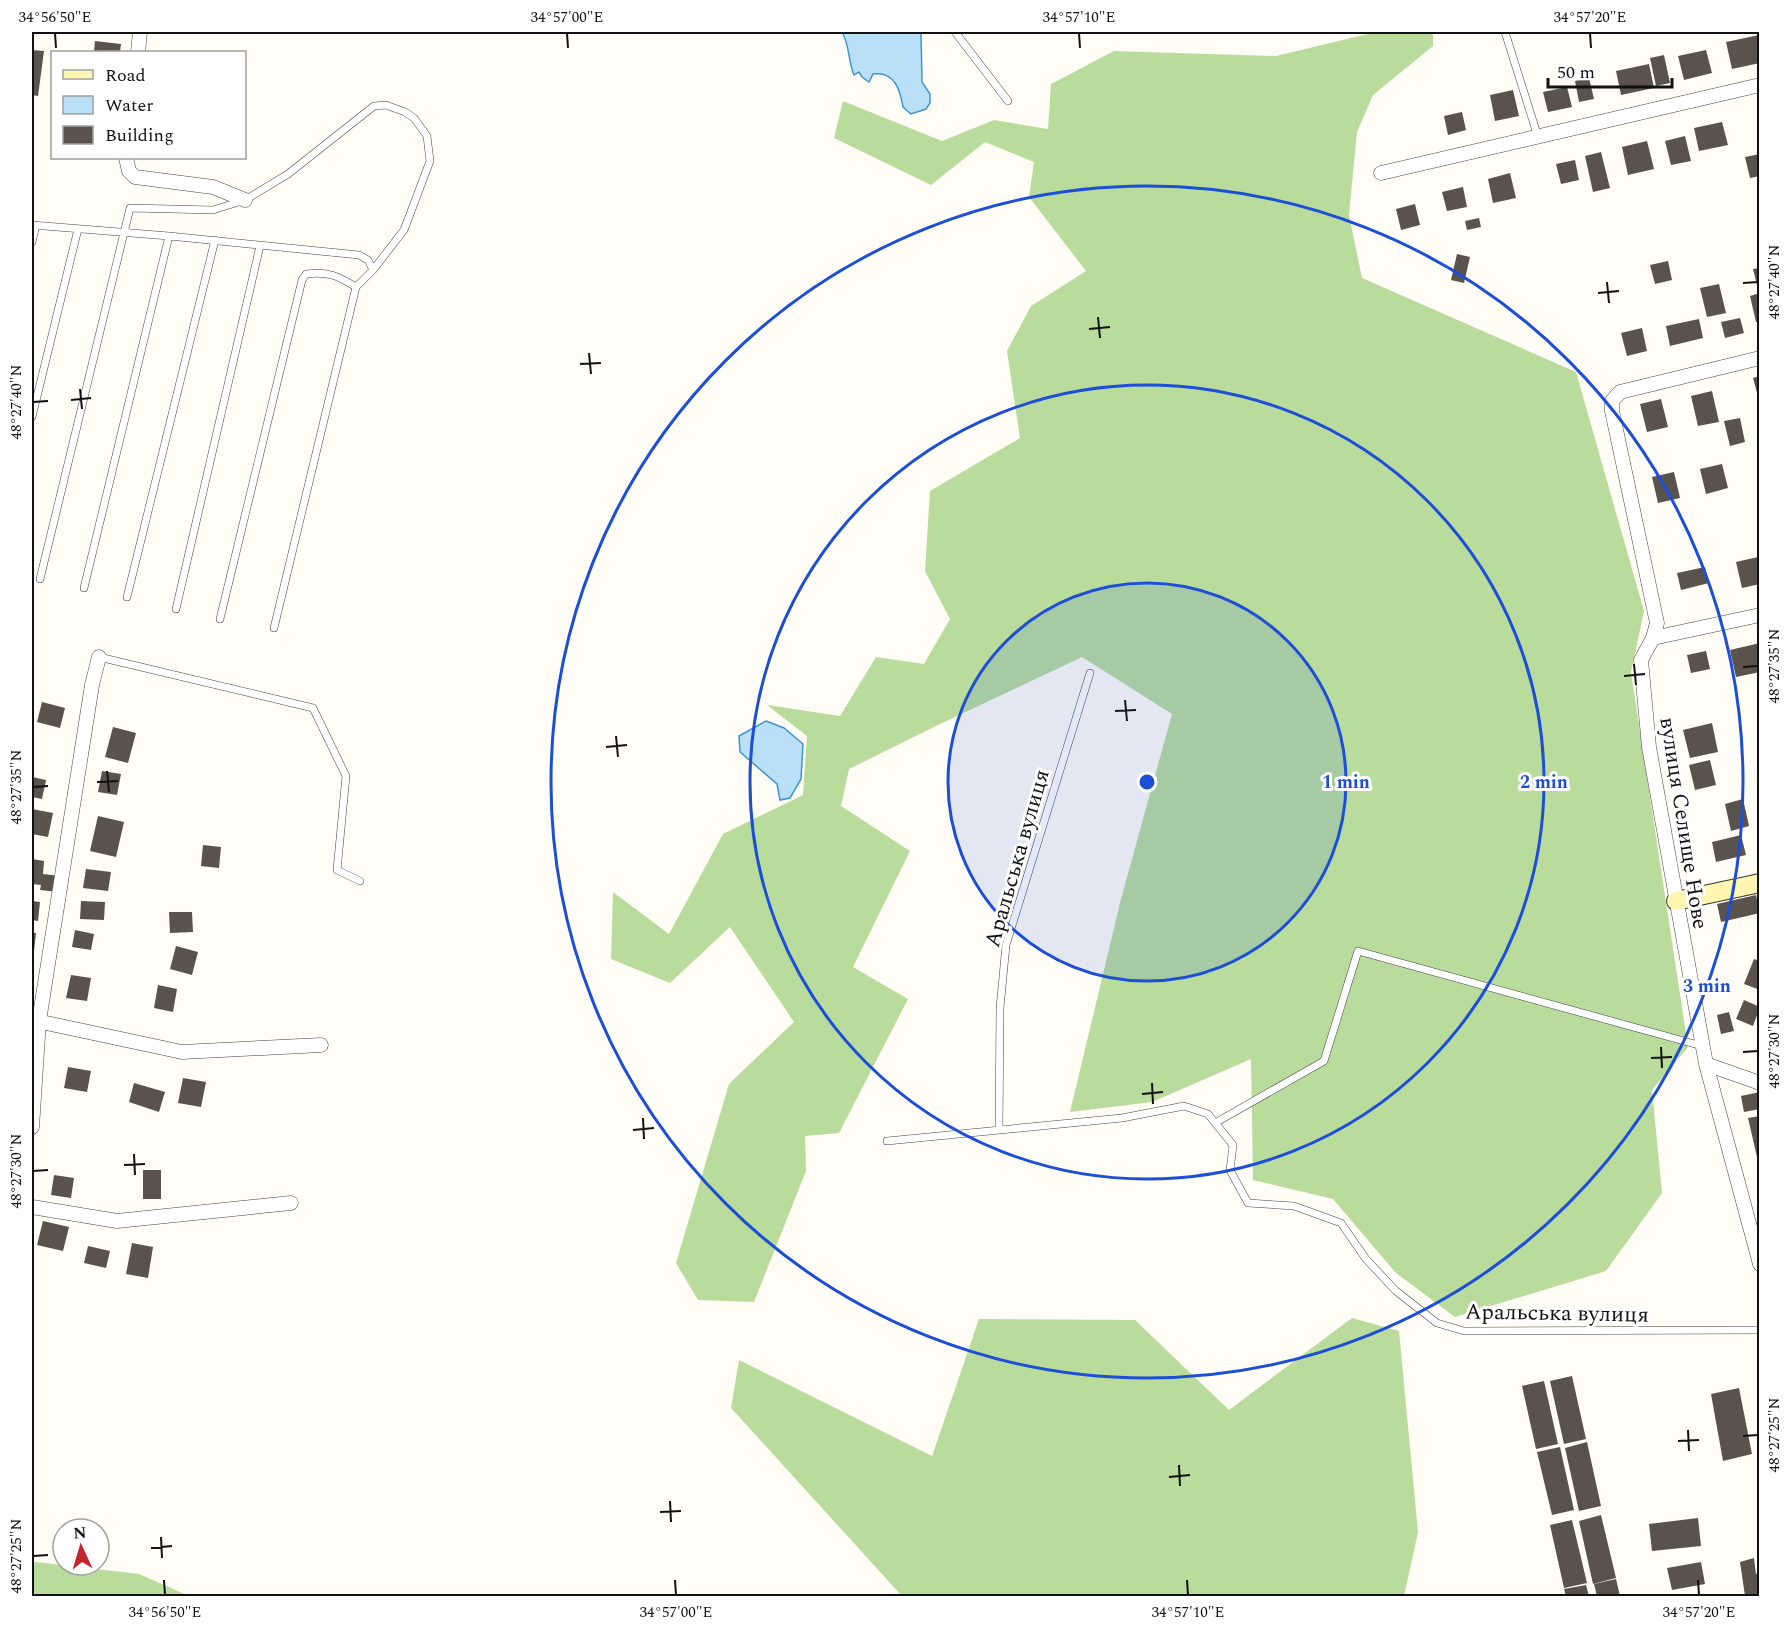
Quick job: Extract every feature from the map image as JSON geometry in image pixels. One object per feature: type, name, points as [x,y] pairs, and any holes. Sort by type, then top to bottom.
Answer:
[{"type":"street","points":[[138,51],[140,32]]},
{"type":"street","points":[[1381,173],[1760,85]]},
{"type":"street","points":[[126,159],[129,171],[135,177],[213,187],[245,200]]},
{"type":"street","name":"вулиця Селище Нове","points":[[1760,358],[1620,392],[1612,401],[1612,411],[1657,623],[1653,638],[1641,660],[1649,747],[1702,1046],[1760,1264]]},
{"type":"street","points":[[1653,638],[1760,615]]},
{"type":"street","points":[[32,1127],[35,1020],[99,657]]},
{"type":"street","points":[[1676,901],[1760,883]]},
{"type":"street","points":[[35,1020],[182,1052],[321,1045]]},
{"type":"street","points":[[1706,1064],[1760,1083]]},
{"type":"street","points":[[32,1207],[117,1221],[291,1203]]},
{"type":"lane","points":[[955,32],[1008,100]]},
{"type":"lane","points":[[1505,32],[1538,136]]},
{"type":"lane","points":[[40,579],[130,208],[213,210],[245,200],[288,174],[374,106],[386,105],[414,118],[427,136],[430,161],[404,230],[373,270],[356,287],[274,628]]},
{"type":"lane","points":[[32,242],[34,225],[169,236],[359,255],[368,260],[373,270]]},
{"type":"lane","points":[[32,417],[78,229]]},
{"type":"lane","points":[[84,588],[169,236]]},
{"type":"lane","points":[[127,597],[215,240]]},
{"type":"lane","points":[[176,609],[260,246]]},
{"type":"lane","points":[[220,619],[302,280],[306,274],[336,275],[356,287]]},
{"type":"lane","points":[[99,657],[314,708],[346,776],[337,870],[360,881]]},
{"type":"lane","name":"Аральська вулиця","points":[[999,1130],[1000,1008],[1006,945],[1090,673]]},
{"type":"lane","points":[[1215,1123],[1324,1061],[1358,951],[1702,1046]]},
{"type":"lane","name":"Аральська вулиця","points":[[887,1141],[1122,1118],[1184,1106],[1208,1114],[1233,1145],[1230,1170],[1248,1203],[1294,1206],[1341,1223],[1366,1259],[1396,1291],[1437,1323],[1464,1331],[1760,1330]]},
{"type":"green space","points":[[1376,32],[1433,32],[1433,46],[1373,95],[1357,132],[1349,215],[1362,278],[1576,372],[1644,611],[1631,672],[1688,1047],[1652,1090],[1662,1193],[1606,1271],[1455,1317],[1396,1273],[1333,1199],[1253,1180],[1251,1059],[1152,1102],[1070,1112],[1121,899],[1172,714],[1082,657],[849,769],[841,806],[910,851],[853,967],[908,999],[839,1133],[805,1136],[806,1171],[754,1302],[698,1300],[676,1263],[729,1084],[794,1022],[730,927],[670,983],[611,959],[613,892],[669,934],[723,834],[803,795],[807,736],[767,705],[840,716],[876,657],[924,664],[950,619],[925,571],[930,491],[1020,438],[1007,351],[1031,306],[1086,271],[1029,197],[1034,162],[985,142],[931,185],[834,138],[843,101],[942,141],[994,120],[1048,129],[1051,84],[1114,51],[1276,56]]},
{"type":"green space","points":[[1352,1318],[1399,1331],[1418,1532],[1404,1596],[902,1596],[731,1408],[739,1360],[932,1456],[979,1319],[1135,1320],[1229,1410]]},
{"type":"green space","points":[[32,1563],[51,1564],[51,1577],[111,1577],[111,1571],[139,1574],[189,1596],[32,1596]]},
{"type":"water","points":[[842,32],[921,32],[922,82],[930,94],[930,103],[926,109],[911,114],[903,107],[895,83],[887,76],[873,74],[869,82],[859,72],[854,75]]},
{"type":"water","points":[[766,721],[784,728],[803,744],[801,779],[790,798],[780,800],[777,784],[740,752],[739,736]]},
{"type":"building","points":[[1759,35],[1760,63],[1732,69],[1726,42]]},
{"type":"building","points":[[95,41],[121,44],[120,51],[94,51]]},
{"type":"building","points":[[32,50],[44,51],[38,96],[32,95]]},
{"type":"building","points":[[1706,50],[1712,73],[1684,80],[1678,56]]},
{"type":"building","points":[[1664,55],[1670,83],[1656,86],[1650,58]]},
{"type":"building","points":[[1649,64],[1654,88],[1621,95],[1616,71]]},
{"type":"building","points":[[1589,78],[1594,99],[1579,102],[1575,81]]},
{"type":"building","points":[[1567,87],[1572,107],[1548,112],[1543,92]]},
{"type":"building","points":[[1513,90],[1519,116],[1495,121],[1490,95]]},
{"type":"building","points":[[1462,112],[1466,130],[1448,135],[1444,116]]},
{"type":"building","points":[[1722,122],[1728,145],[1699,151],[1694,128]]},
{"type":"building","points":[[1685,136],[1691,161],[1671,165],[1665,141]]},
{"type":"building","points":[[1647,141],[1654,169],[1628,175],[1622,147]]},
{"type":"building","points":[[1601,152],[1610,188],[1593,192],[1585,156]]},
{"type":"building","points":[[1760,154],[1760,176],[1750,178],[1745,157]]},
{"type":"building","points":[[1575,160],[1579,180],[1561,184],[1556,164]]},
{"type":"building","points":[[1510,173],[1516,198],[1493,203],[1488,179]]},
{"type":"building","points":[[1463,187],[1467,207],[1447,211],[1442,192]]},
{"type":"building","points":[[1415,204],[1420,225],[1401,230],[1396,209]]},
{"type":"building","points":[[1479,218],[1481,227],[1467,230],[1465,221]]},
{"type":"building","points":[[1457,254],[1470,257],[1464,283],[1451,280]]},
{"type":"building","points":[[1668,261],[1672,280],[1655,284],[1650,265]]},
{"type":"building","points":[[1760,268],[1760,285],[1757,285],[1753,269]]},
{"type":"building","points":[[1719,284],[1726,313],[1707,317],[1700,288]]},
{"type":"building","points":[[1760,293],[1760,322],[1756,322],[1750,296]]},
{"type":"building","points":[[1740,318],[1744,333],[1725,338],[1721,322]]},
{"type":"building","points":[[1699,319],[1703,338],[1670,346],[1666,326]]},
{"type":"building","points":[[1642,328],[1647,351],[1627,356],[1621,333]]},
{"type":"building","points":[[1760,376],[1760,400],[1759,400],[1753,378]]},
{"type":"building","points":[[1712,391],[1719,422],[1698,426],[1691,396]]},
{"type":"building","points":[[1661,399],[1668,427],[1647,432],[1640,404]]},
{"type":"building","points":[[1740,418],[1745,442],[1730,446],[1724,421]]},
{"type":"building","points":[[1722,464],[1728,488],[1706,494],[1700,469]]},
{"type":"building","points":[[1674,472],[1680,498],[1658,503],[1652,477]]},
{"type":"building","points":[[1758,557],[1760,584],[1742,588],[1736,562]]},
{"type":"building","points":[[1705,567],[1709,583],[1681,590],[1677,573]]},
{"type":"building","points":[[1760,643],[1760,672],[1736,677],[1730,650]]},
{"type":"building","points":[[1706,651],[1710,669],[1691,673],[1687,655]]},
{"type":"building","points":[[42,702],[65,708],[60,728],[37,722]]},
{"type":"building","points":[[1712,723],[1718,752],[1690,758],[1683,730]]},
{"type":"building","points":[[113,727],[136,733],[128,763],[105,757]]},
{"type":"building","points":[[1710,760],[1716,785],[1695,790],[1689,765]]},
{"type":"building","points":[[102,771],[121,774],[117,795],[98,792]]},
{"type":"building","points":[[32,777],[46,780],[42,799],[32,797]]},
{"type":"building","points":[[1743,799],[1749,826],[1731,831],[1725,804]]},
{"type":"building","points":[[32,809],[53,813],[48,837],[32,834]]},
{"type":"building","points":[[98,816],[124,822],[116,857],[90,851]]},
{"type":"building","points":[[1741,835],[1746,855],[1716,862],[1712,842]]},
{"type":"building","points":[[203,845],[221,847],[219,868],[201,866]]},
{"type":"building","points":[[32,859],[44,861],[43,874],[60,876],[58,892],[40,890],[41,885],[32,884]]},
{"type":"building","points":[[86,869],[111,872],[108,891],[83,888]]},
{"type":"building","points":[[1756,895],[1760,913],[1721,922],[1717,904]]},
{"type":"building","points":[[32,901],[40,902],[38,921],[32,920]]},
{"type":"building","points":[[81,901],[105,902],[104,920],[80,919]]},
{"type":"building","points":[[169,912],[192,912],[193,932],[170,933]]},
{"type":"building","points":[[75,930],[94,934],[91,950],[72,947]]},
{"type":"building","points":[[32,933],[36,933],[34,951],[32,951]]},
{"type":"building","points":[[176,946],[198,952],[192,975],[170,969]]},
{"type":"building","points":[[1754,959],[1760,961],[1760,990],[1744,984]]},
{"type":"building","points":[[71,975],[91,978],[87,1001],[66,998]]},
{"type":"building","points":[[158,985],[177,989],[173,1012],[154,1008]]},
{"type":"building","points":[[1744,1000],[1760,1007],[1753,1026],[1736,1019]]},
{"type":"building","points":[[1729,1012],[1734,1031],[1721,1034],[1717,1015]]},
{"type":"building","points":[[68,1067],[91,1071],[87,1092],[64,1088]]},
{"type":"building","points":[[183,1078],[206,1082],[201,1107],[178,1103]]},
{"type":"building","points":[[134,1083],[165,1092],[159,1112],[129,1102]]},
{"type":"building","points":[[1760,1092],[1760,1109],[1744,1112],[1741,1096]]},
{"type":"building","points":[[1760,1116],[1760,1156],[1757,1157],[1748,1118]]},
{"type":"building","points":[[143,1170],[161,1170],[161,1199],[143,1199]]},
{"type":"building","points":[[54,1175],[74,1178],[71,1198],[51,1195]]},
{"type":"building","points":[[43,1221],[69,1227],[63,1251],[37,1245]]},
{"type":"building","points":[[132,1243],[153,1247],[148,1278],[126,1274]]},
{"type":"building","points":[[88,1246],[110,1251],[106,1268],[84,1263]]},
{"type":"building","points":[[1572,1376],[1586,1439],[1564,1444],[1550,1381]]},
{"type":"building","points":[[1544,1381],[1558,1444],[1536,1449],[1522,1386]]},
{"type":"building","points":[[1739,1388],[1752,1454],[1723,1461],[1711,1394]]},
{"type":"building","points":[[1587,1442],[1601,1506],[1579,1511],[1565,1448]]},
{"type":"building","points":[[1560,1447],[1574,1510],[1552,1515],[1537,1452]]},
{"type":"building","points":[[1601,1515],[1616,1578],[1593,1584],[1579,1521]]},
{"type":"building","points":[[1698,1518],[1701,1546],[1652,1551],[1649,1524]]},
{"type":"building","points":[[1572,1520],[1587,1583],[1564,1588],[1550,1525]]},
{"type":"building","points":[[1754,1558],[1756,1574],[1760,1573],[1760,1596],[1745,1596],[1740,1562]]},
{"type":"building","points":[[1701,1562],[1705,1584],[1672,1590],[1667,1568]]},
{"type":"building","points":[[1616,1579],[1620,1596],[1597,1596],[1594,1584]]},
{"type":"building","points":[[1586,1585],[1589,1596],[1566,1596],[1564,1589]]}]
